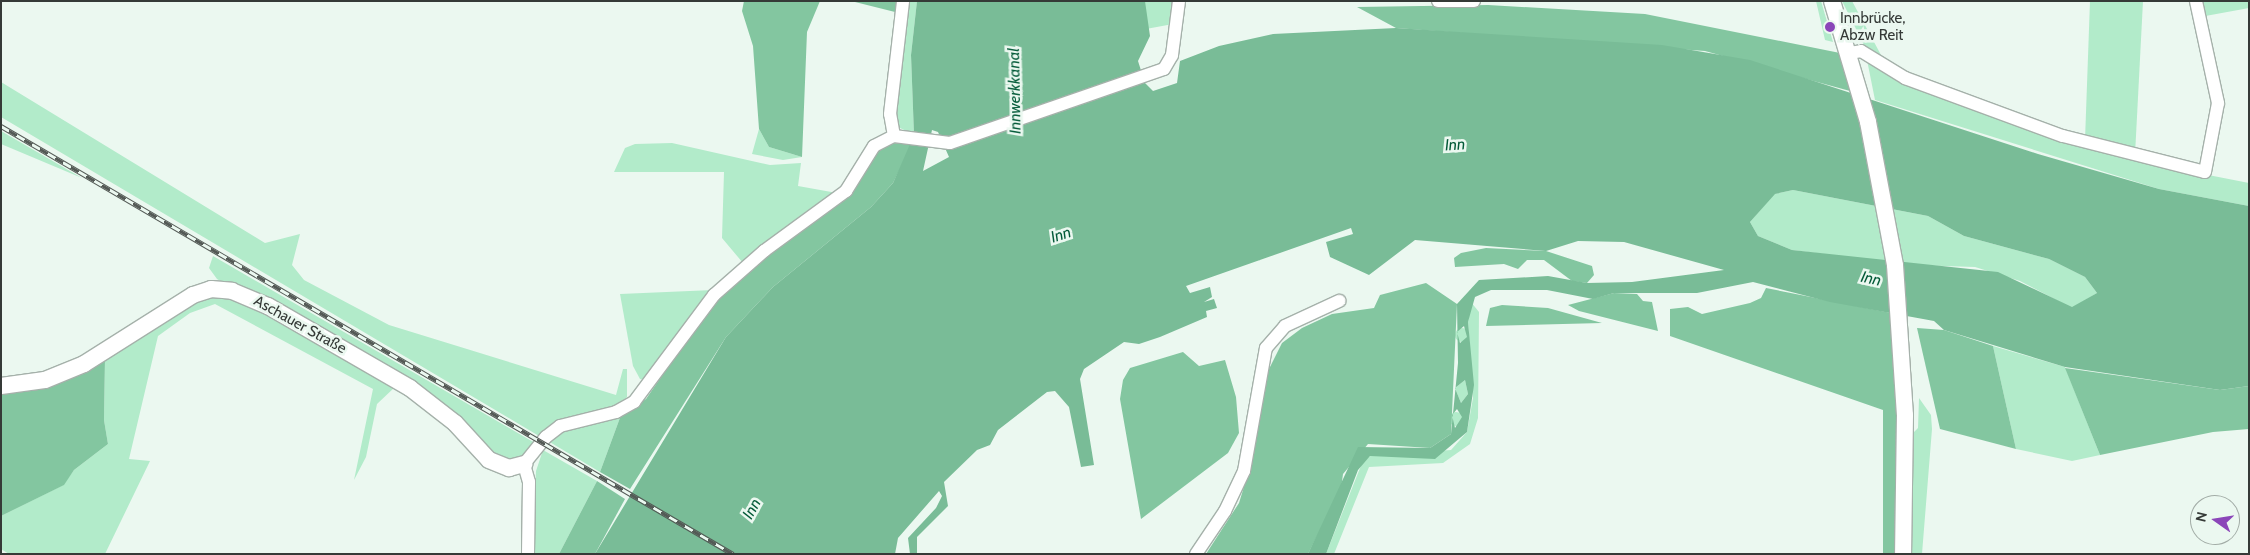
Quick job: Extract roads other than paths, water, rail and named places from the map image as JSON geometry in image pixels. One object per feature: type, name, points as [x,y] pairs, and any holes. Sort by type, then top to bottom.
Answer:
[{"type":"street","points":[[894,136],[890,114],[902,1]]},
{"type":"street","points":[[528,554],[529,482],[524,464],[555,428],[616,412],[634,402],[652,384],[714,296],[764,251],[846,191],[868,152],[894,136],[950,143],[1147,76],[1170,61],[1179,1]]},
{"type":"street","points":[[1438,1],[1474,1]]},
{"type":"street","points":[[1832,1],[1850,53],[1890,235],[1905,415],[1903,554]]},
{"type":"street","points":[[1850,53],[1861,51],[1905,78],[2063,136],[2204,172],[2218,103],[2196,1]]},
{"type":"street","name":"Aschauer Straße","points":[[1,386],[45,380],[84,364],[201,291],[232,291],[268,306],[410,388],[440,410],[494,463],[510,468],[524,464]]},
{"type":"street","points":[[1196,554],[1225,511],[1244,471],[1266,348],[1285,326],[1339,301]]},
{"type":"water","points":[[917,1],[1145,1],[1150,36],[1138,61],[1145,83],[1153,91],[1177,83],[1180,61],[1219,46],[1273,34],[1396,28],[1662,45],[1750,60],[2038,154],[2159,189],[2249,206],[2249,386],[2220,390],[2065,367],[1944,330],[1934,321],[1830,302],[1753,282],[1697,293],[1614,293],[1593,299],[1547,290],[1491,290],[1475,297],[1468,322],[1474,385],[1467,432],[1435,459],[1370,456],[1358,470],[1326,554],[1308,554],[1358,447],[1430,448],[1451,434],[1453,418],[1455,428],[1462,417],[1457,409],[1453,414],[1455,389],[1461,403],[1468,394],[1465,380],[1456,388],[1458,334],[1460,343],[1467,337],[1464,326],[1457,332],[1457,304],[1479,280],[1548,276],[1587,283],[1632,282],[1724,270],[1624,242],[1578,241],[1546,251],[1415,240],[1369,275],[1330,257],[1326,242],[1353,234],[1351,228],[1186,286],[1190,293],[1210,287],[1212,297],[1204,302],[1214,299],[1217,308],[1206,311],[1207,317],[1160,337],[1139,344],[1124,342],[1084,369],[1080,379],[1094,465],[1081,467],[1069,407],[1055,391],[1047,392],[998,430],[990,445],[977,450],[944,482],[948,506],[917,537],[917,554],[910,554],[908,538],[936,508],[942,496],[939,491],[898,538],[895,554],[595,554],[726,337],[773,287],[871,207],[893,183],[914,135],[911,55]],"holes":[[[932,130],[938,132],[949,157],[923,171]],[[1793,190],[1928,216],[1964,236],[2049,259],[2085,277],[2097,293],[2072,307],[1998,272],[1792,250],[1758,236],[1750,222],[1775,194]]]},
{"type":"railway","points":[[1,126],[733,554]]},
{"type":"place","name":"Innbrücke, Abzw Reit","points":[[1830,27]]},
{"type":"water label","name":"Innwerkkanal","points":[[1015,91]]},
{"type":"water label","name":"Inn","points":[[1455,145]]},
{"type":"water label","name":"Inn","points":[[1061,235]]},
{"type":"water label","name":"Inn","points":[[1871,279]]},
{"type":"water label","name":"Inn","points":[[752,509]]}]
